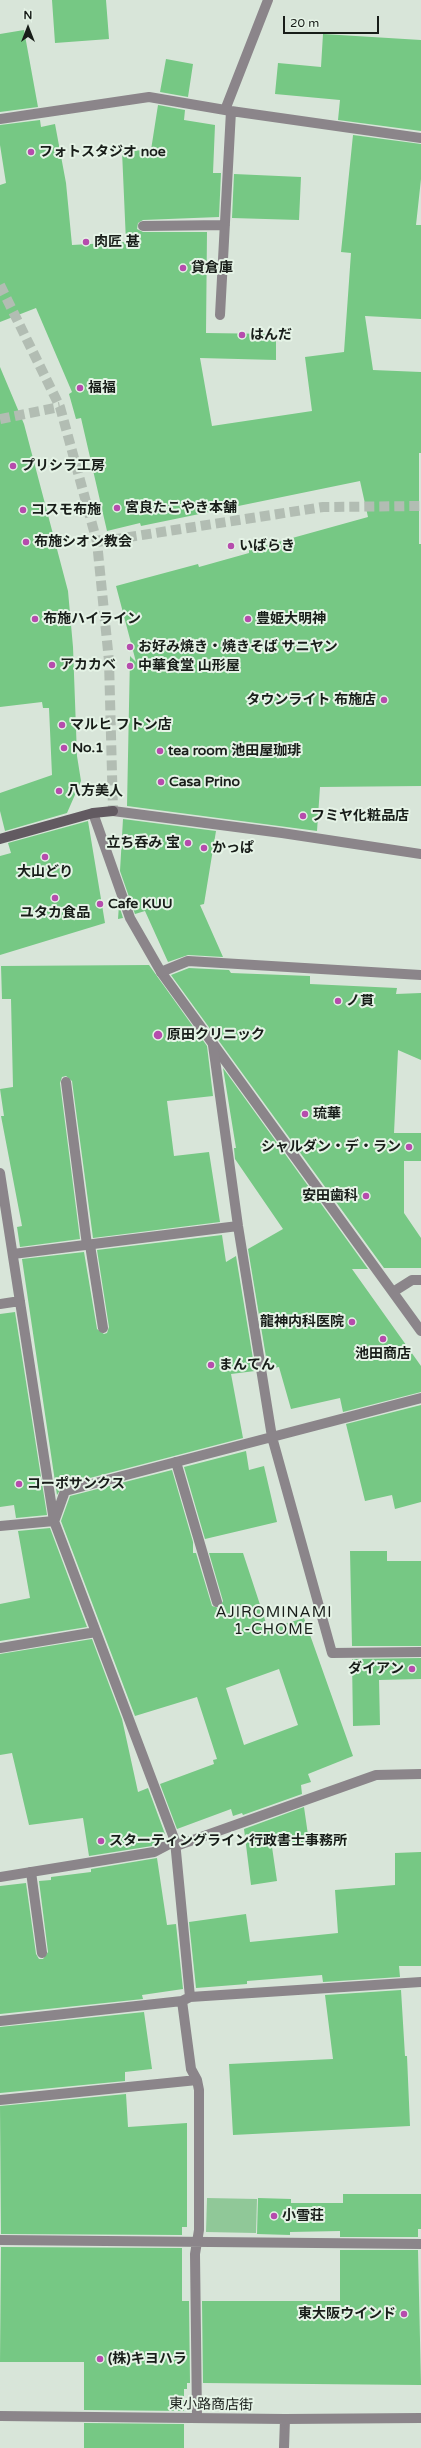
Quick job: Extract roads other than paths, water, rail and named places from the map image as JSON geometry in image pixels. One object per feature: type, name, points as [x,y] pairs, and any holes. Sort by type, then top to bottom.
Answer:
[{"type":"main road","points":[[0,839],[93,813],[113,811]]},
{"type":"street","points":[[220,315],[225,225],[228,111],[268,0]]},
{"type":"street","points":[[0,119],[149,97],[228,111],[421,138]]},
{"type":"street","points":[[143,226],[225,225]]},
{"type":"street","points":[[113,811],[282,833],[421,854]]},
{"type":"street","points":[[93,813],[130,918],[161,972],[421,1331]]},
{"type":"street","points":[[161,972],[188,961],[421,975]]},
{"type":"street","points":[[213,1045],[238,1226],[272,1437],[332,1653],[421,1652]]},
{"type":"street","points":[[66,1082],[88,1245],[102,1328]]},
{"type":"street","points":[[0,1173],[54,1521],[175,1844],[191,2069],[197,2080],[199,2090],[198,2240],[195,2254],[197,2418]]},
{"type":"street","points":[[13,1254],[238,1226]]},
{"type":"street","points":[[393,1292],[412,1280],[421,1280]]},
{"type":"street","points":[[0,1304],[20,1301]]},
{"type":"street","points":[[54,1521],[65,1491],[421,1398]]},
{"type":"street","points":[[176,1462],[216,1602]]},
{"type":"street","points":[[0,1526],[54,1521]]},
{"type":"street","points":[[0,1648],[96,1632]]},
{"type":"street","points":[[0,1877],[154,1852],[376,1775],[421,1774]]},
{"type":"street","points":[[31,1872],[42,1953]]},
{"type":"street","points":[[0,2021],[186,1999],[421,1982]]},
{"type":"street","points":[[0,2100],[197,2080]]},
{"type":"street","points":[[0,2240],[198,2240],[421,2244]]},
{"type":"street","name":"東小路商店街","points":[[0,2416],[285,2419],[421,2418]]},
{"type":"street","points":[[284,2448],[285,2419]]},
{"type":"tunnel","points":[[0,285],[60,407],[97,542],[109,661],[113,811]]},
{"type":"tunnel","points":[[0,419],[60,407]]},
{"type":"tunnel","points":[[97,542],[323,507],[421,506]]},
{"type":"place","name":"フォトスタジオ noe","points":[[31,152]]},
{"type":"place","name":"肉匠 甚","points":[[86,242]]},
{"type":"place","name":"貸倉庫","points":[[183,268]]},
{"type":"place","name":"はんだ","points":[[242,335]]},
{"type":"place","name":"福福","points":[[80,388]]},
{"type":"place","name":"プリシラ工房","points":[[13,466]]},
{"type":"place","name":"宮良たこやき本舗","points":[[117,508]]},
{"type":"place","name":"コスモ布施","points":[[23,510]]},
{"type":"place","name":"布施シオン教会","points":[[26,542]]},
{"type":"place","name":"いばらき","points":[[231,546]]},
{"type":"place","name":"布施ハイライン","points":[[35,619]]},
{"type":"place","name":"豊姫大明神","points":[[248,619]]},
{"type":"place","name":"お好み焼き・焼きそば サニヤン","points":[[130,647]]},
{"type":"place","name":"アカカベ","points":[[52,665]]},
{"type":"place","name":"中華食堂 山形屋","points":[[130,666]]},
{"type":"place","name":"タウンライト 布施店","points":[[384,700]]},
{"type":"place","name":"マルヒ フトン店","points":[[62,725]]},
{"type":"place","name":"No.1","points":[[64,748]]},
{"type":"place","name":"tea room 池田屋珈琲","points":[[160,751]]},
{"type":"place","name":"Casa Prino","points":[[161,782]]},
{"type":"place","name":"八方美人","points":[[59,791]]},
{"type":"place","name":"フミヤ化粧品店","points":[[303,816]]},
{"type":"place","name":"立ち呑み 宝","points":[[188,843]]},
{"type":"place","name":"かっぱ","points":[[204,848]]},
{"type":"place","name":"大山どり","points":[[45,857]]},
{"type":"place","name":"ユタカ食品","points":[[55,898]]},
{"type":"place","name":"Cafe KUU","points":[[100,904]]},
{"type":"place","name":"ノ貫","points":[[338,1001]]},
{"type":"place","name":"原田クリニック","points":[[158,1035]]},
{"type":"place","name":"琉華","points":[[305,1114]]},
{"type":"place","name":"シャルダン・デ・ラン","points":[[409,1147]]},
{"type":"place","name":"安田歯科","points":[[366,1196]]},
{"type":"place","name":"龍神内科医院","points":[[352,1322]]},
{"type":"place","name":"池田商店","points":[[383,1339]]},
{"type":"place","name":"まんてん","points":[[211,1365]]},
{"type":"place","name":"コーポサンクス","points":[[19,1484]]},
{"type":"place","name":"ダイアン","points":[[412,1669]]},
{"type":"place","name":"スターティングライン行政書士事務所","points":[[101,1841]]},
{"type":"place","name":"小雪荘","points":[[274,2216]]},
{"type":"place","name":"東大阪ウインド","points":[[404,2314]]},
{"type":"place","name":"(株)キヨハラ","points":[[100,2359]]},
{"type":"district","name":"AJIROMINAMI 1-CHOME","points":[[274,1622]]}]
